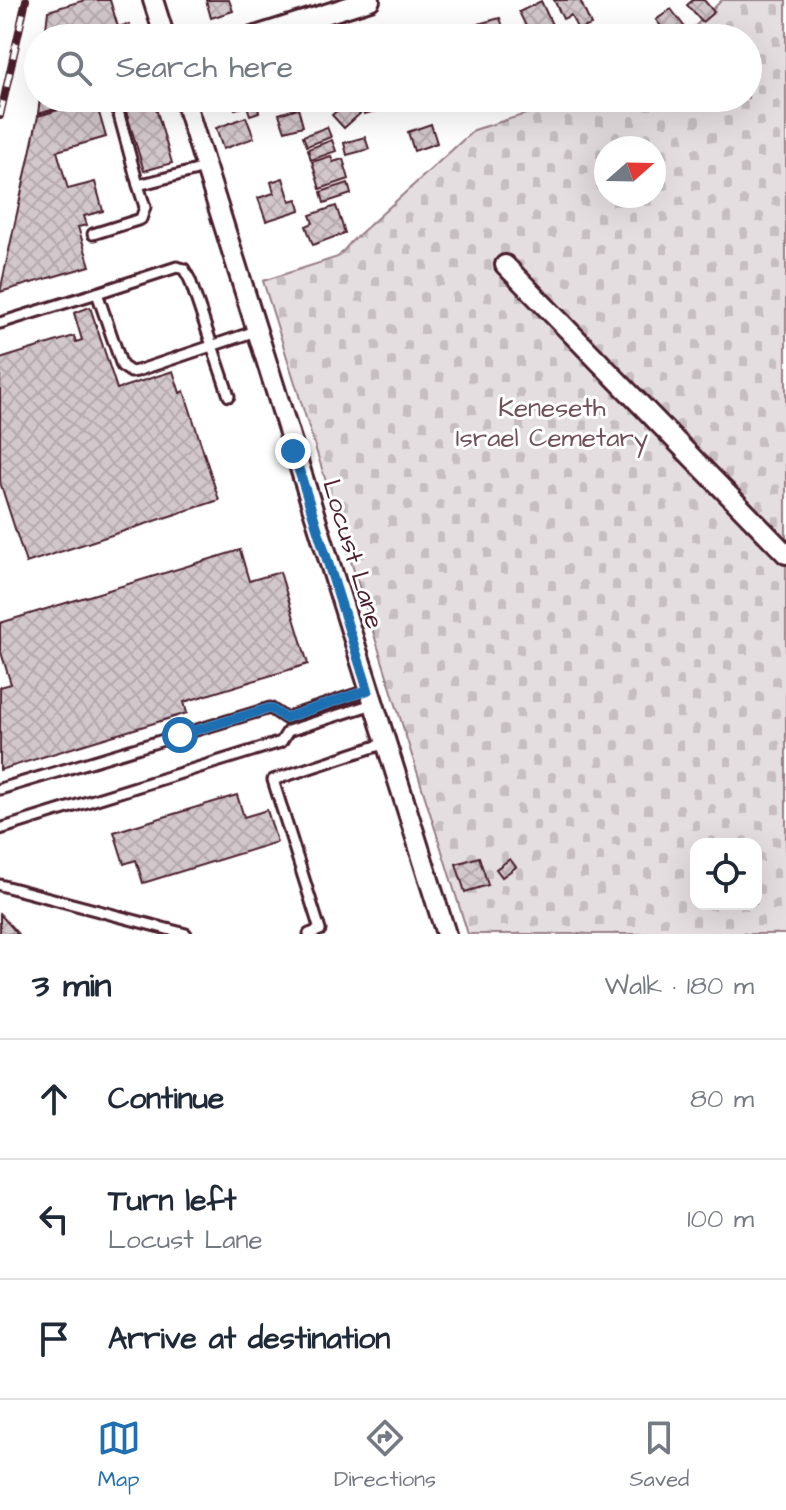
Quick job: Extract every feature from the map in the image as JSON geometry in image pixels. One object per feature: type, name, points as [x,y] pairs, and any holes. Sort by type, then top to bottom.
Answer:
[{"type":"street","points":[[153,0],[161,24]]},
{"type":"street","points":[[294,24],[370,0]]},
{"type":"street","name":"Locust Lane","points":[[188,112],[446,934]]},
{"type":"street","points":[[505,265],[786,554]]},
{"type":"lane","points":[[93,234],[141,219],[145,207],[118,112]]},
{"type":"lane","points":[[138,185],[205,168]]},
{"type":"lane","points":[[0,323],[181,267],[190,280],[229,396]]},
{"type":"lane","points":[[97,293],[122,366],[131,372],[256,331]]},
{"type":"lane","points":[[0,789],[270,708],[285,718],[370,697]]},
{"type":"lane","points":[[0,829],[281,742],[288,731],[370,697]]},
{"type":"lane","points":[[309,934],[320,930],[273,780],[386,743]]},
{"type":"lane","points":[[0,885],[186,934]]},
{"type":"green space","name":"Keneseth Israel Cemetary","points":[[722,0],[786,0],[786,934],[468,934],[263,281],[338,257],[474,130],[532,112],[762,112],[762,24],[697,24]]},
{"type":"building","points":[[85,0],[110,0],[117,24],[47,24],[48,11]]},
{"type":"building","points":[[206,0],[229,0],[233,11],[211,18]]},
{"type":"building","points":[[554,0],[580,0],[591,24],[575,24],[571,15],[563,19]]},
{"type":"building","points":[[693,0],[704,0],[714,12],[702,22],[687,5]]},
{"type":"building","points":[[541,1],[552,24],[525,24],[519,12]]},
{"type":"building","points":[[671,9],[682,24],[659,24],[656,20]]},
{"type":"building","points":[[500,18],[502,24],[478,24]]},
{"type":"building","points":[[51,112],[99,112],[106,137],[57,151],[68,189],[95,182],[103,211],[84,216],[87,225],[78,227],[90,266],[0,292],[38,116]]},
{"type":"building","points":[[126,112],[157,112],[172,163],[144,171]]},
{"type":"building","points":[[299,112],[303,126],[285,131],[279,114]]},
{"type":"building","points":[[335,112],[362,112],[344,128],[332,115]]},
{"type":"building","points":[[246,117],[254,138],[223,149],[216,128]]},
{"type":"building","points":[[431,124],[437,143],[414,151],[408,132]]},
{"type":"building","points":[[327,127],[331,137],[307,146],[303,136]]},
{"type":"building","points":[[365,137],[369,149],[347,155],[344,143]]},
{"type":"building","points":[[332,140],[336,151],[311,160],[308,149]]},
{"type":"building","points":[[331,156],[333,162],[343,159],[349,179],[320,189],[312,162]]},
{"type":"building","points":[[283,178],[290,201],[297,199],[300,210],[266,221],[258,198],[274,193],[271,182]]},
{"type":"building","points":[[348,183],[351,194],[324,203],[321,192]]},
{"type":"building","points":[[336,206],[345,233],[313,245],[306,226],[313,223],[310,215]]},
{"type":"building","points":[[90,307],[117,389],[173,371],[180,393],[184,391],[219,500],[26,563],[0,482],[0,359],[74,336],[76,342],[82,340],[74,313]]},
{"type":"building","points":[[240,550],[249,581],[280,572],[308,664],[184,702],[187,713],[0,770],[0,687],[11,684],[0,649],[0,623]]},
{"type":"building","points":[[237,795],[244,817],[267,810],[277,842],[143,883],[136,860],[124,864],[114,832]]},
{"type":"building","points":[[479,857],[488,885],[465,892],[456,864]]},
{"type":"building","points":[[510,859],[516,867],[502,877],[496,869]]},
{"type":"building","points":[[0,914],[18,934],[0,934]]},
{"type":"railway","points":[[0,116],[26,0]]},
{"type":"route","points":[[180,735],[270,708],[285,718],[368,690],[293,451]]}]
